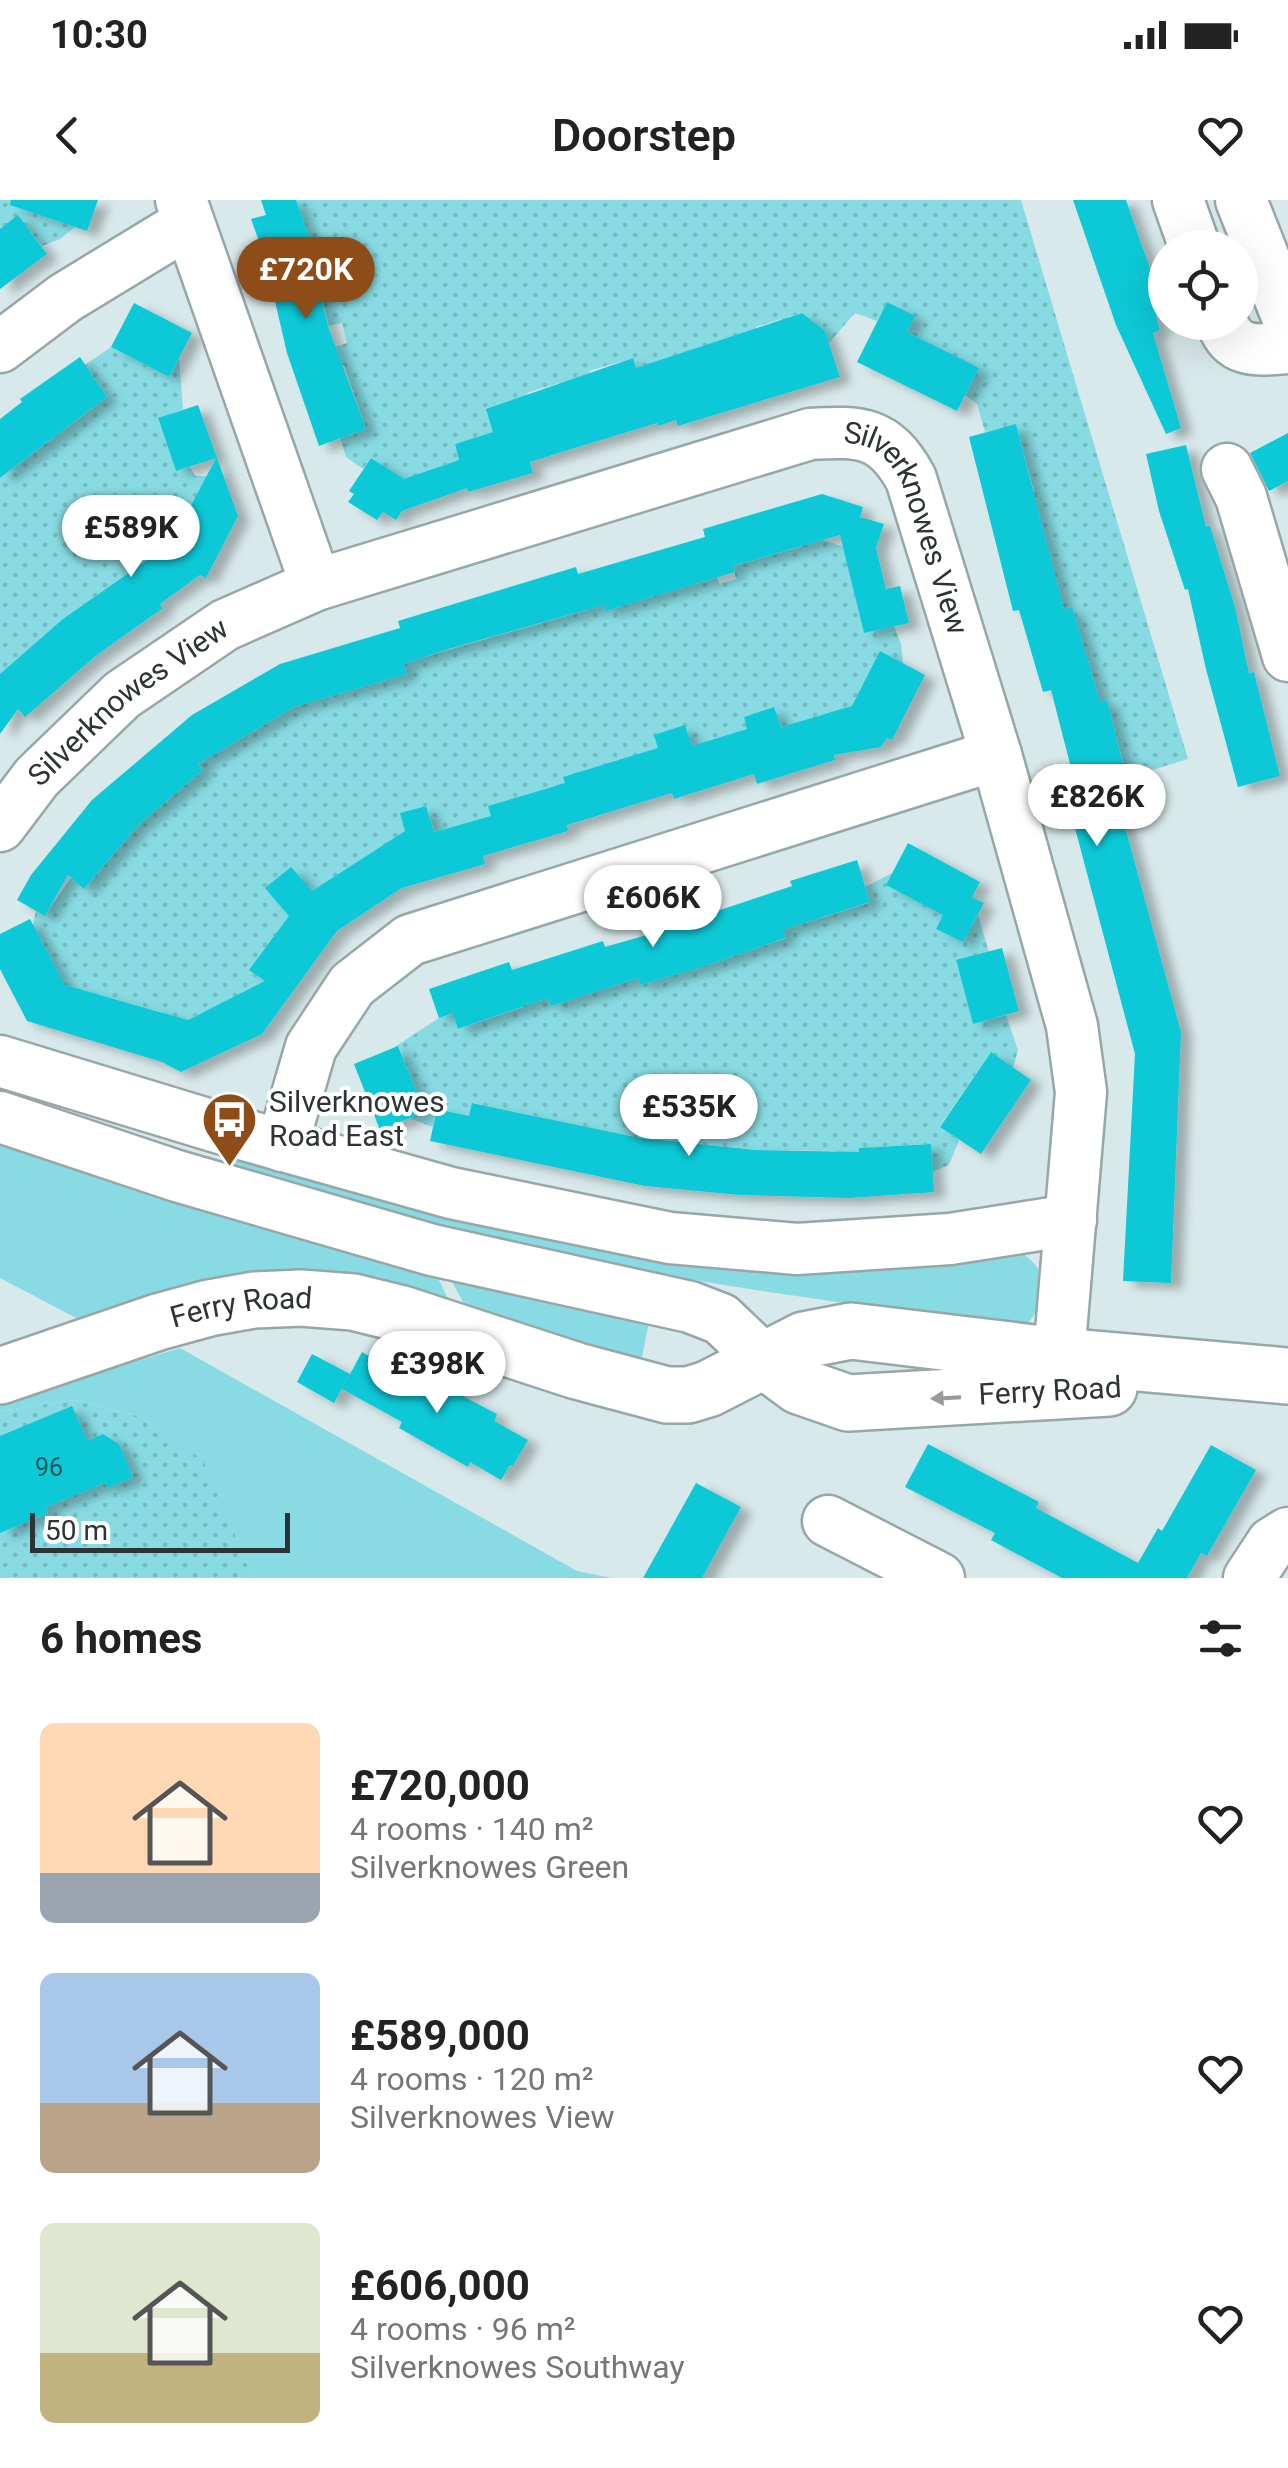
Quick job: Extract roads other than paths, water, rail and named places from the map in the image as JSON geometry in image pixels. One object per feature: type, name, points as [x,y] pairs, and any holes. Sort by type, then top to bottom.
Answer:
[{"type":"main road","name":"Ferry Road","points":[[3,1375],[158,1322],[254,1300],[301,1298],[353,1302],[402,1314],[577,1372],[667,1394],[708,1389],[764,1360],[800,1386],[848,1403],[1059,1374],[1288,1377]]},
{"type":"street","points":[[1178,200],[1189,230]]},
{"type":"street","points":[[1241,200],[1282,293]]},
{"type":"street","points":[[0,347],[185,212],[316,585]]},
{"type":"street","points":[[1232,340],[1244,349],[1288,348]]},
{"type":"street","name":"Silverknowes View","points":[[0,826],[37,777],[122,695],[225,625],[316,585],[810,434],[852,431],[882,441],[898,456],[911,479],[996,755],[1072,1026],[1080,1092],[1059,1374]]},
{"type":"street","points":[[1225,495],[1274,553],[1288,656]]},
{"type":"street","points":[[282,1146],[311,1047],[352,985],[410,940],[996,755]]},
{"type":"street","points":[[0,1060],[451,1193],[670,1238],[797,1249],[950,1239],[1072,1220]]},
{"type":"street","points":[[0,1117],[195,1181],[432,1250],[690,1307],[721,1319],[764,1360]]},
{"type":"street","points":[[828,1521],[939,1578]]},
{"type":"street","points":[[1249,1578],[1272,1543],[1288,1533]]},
{"type":"place","name":"Silverknowes Road East","points":[[230,1168]]}]
